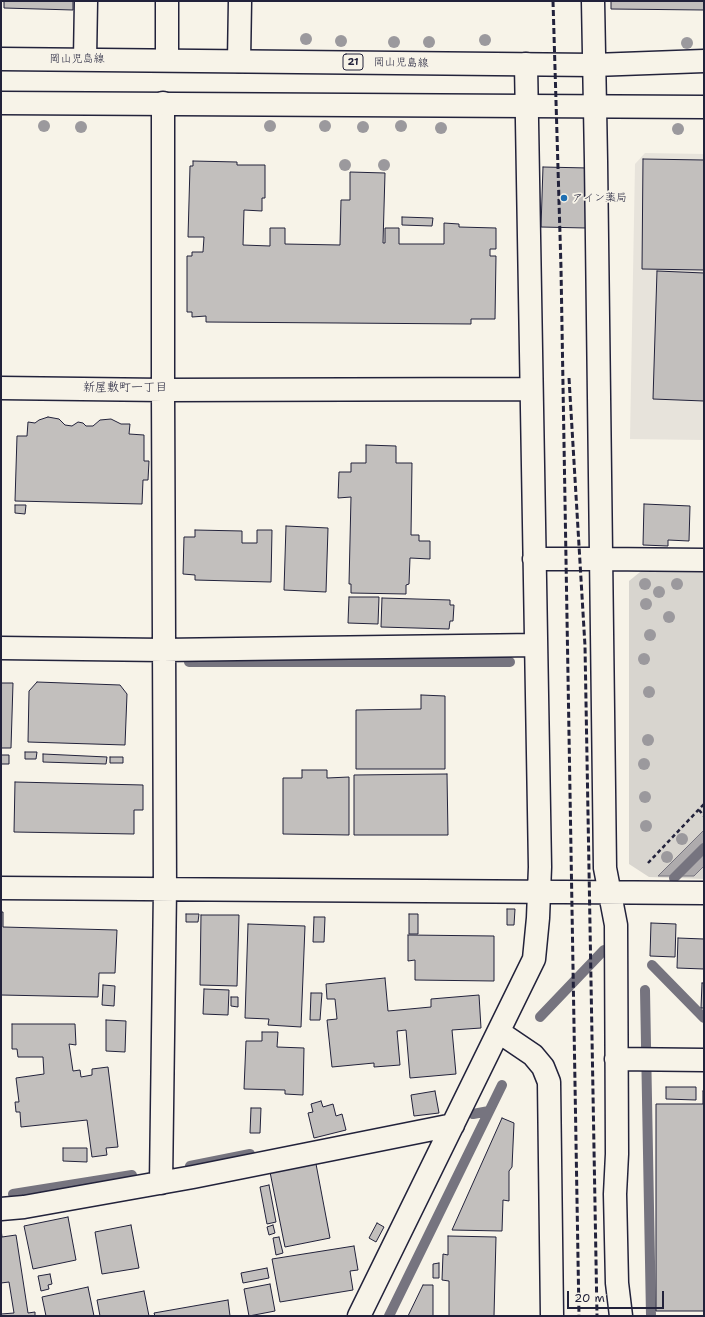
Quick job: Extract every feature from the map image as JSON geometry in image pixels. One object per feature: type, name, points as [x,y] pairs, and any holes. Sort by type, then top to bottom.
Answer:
[{"type":"street","points":[[85,59],[86,1]]},
{"type":"street","points":[[167,1],[167,60]]},
{"type":"street","points":[[239,61],[240,1]]},
{"type":"street","points":[[593,1],[602,558],[605,868],[616,925],[615,1194],[617,1283],[621,1316]]},
{"type":"street","name":"岡山児島線","points":[[1,58],[594,65],[704,61]]},
{"type":"street","points":[[359,1316],[534,959],[540,867],[526,64]]},
{"type":"street","points":[[1,103],[704,107]]},
{"type":"street","points":[[161,1182],[165,889],[163,650],[163,103]]},
{"type":"street","points":[[1,388],[163,390],[531,389]]},
{"type":"street","points":[[534,559],[602,558],[704,560]]},
{"type":"street","points":[[1,648],[163,650],[536,645]]},
{"type":"street","points":[[1,888],[704,893]]},
{"type":"street","points":[[499,1032],[533,1055],[543,1068],[549,1082],[552,1316]]},
{"type":"street","points":[[616,1059],[704,1060]]},
{"type":"street","points":[[1,1209],[24,1207],[161,1182],[453,1125]]},
{"type":"path","points":[[645,866],[704,804]]},
{"type":"path","points":[[698,810],[704,816]]},
{"type":"shaded area","points":[[645,153],[704,154],[704,440],[630,439],[635,164]]},
{"type":"shaded area","points":[[645,568],[704,568],[704,879],[649,877],[629,864],[629,581]]},
{"type":"shaded area","points":[[704,830],[704,866],[694,876],[658,876]]},
{"type":"building","points":[[4,1],[73,1],[73,10],[4,8]]},
{"type":"building","points":[[611,1],[704,1],[704,10],[611,9]]},
{"type":"building","points":[[643,159],[704,160],[704,270],[642,269]]},
{"type":"building","points":[[193,161],[237,162],[237,165],[265,165],[265,198],[262,198],[262,211],[244,210],[243,245],[270,246],[270,228],[285,228],[285,244],[340,245],[341,200],[350,200],[350,172],[385,173],[383,243],[385,243],[385,228],[399,228],[399,244],[444,244],[444,223],[459,224],[459,227],[496,228],[496,249],[490,249],[490,256],[496,256],[495,319],[471,319],[471,324],[206,322],[206,316],[192,317],[192,312],[187,312],[187,256],[192,256],[192,252],[203,252],[204,237],[188,237],[190,166],[193,166]]},
{"type":"building","name":"アイン薬局","points":[[543,167],[588,168],[586,228],[541,227]]},
{"type":"building","points":[[402,217],[433,218],[432,226],[402,225]]},
{"type":"building","points":[[657,271],[704,273],[704,401],[653,399]]},
{"type":"building","points":[[48,417],[59,419],[65,425],[72,426],[78,422],[83,423],[86,426],[93,426],[100,420],[111,419],[121,424],[130,424],[129,434],[144,435],[144,461],[149,461],[148,480],[143,480],[142,504],[15,501],[17,436],[27,436],[28,422],[35,423]]},
{"type":"building","points":[[366,445],[396,446],[396,463],[412,463],[411,535],[419,535],[419,541],[430,541],[430,559],[410,558],[409,584],[406,585],[406,594],[351,593],[351,584],[349,584],[351,497],[338,498],[339,472],[351,472],[351,463],[366,463]]},
{"type":"building","points":[[644,504],[690,506],[689,541],[668,540],[668,546],[643,545]]},
{"type":"building","points":[[15,505],[26,505],[25,514],[15,513]]},
{"type":"building","points":[[286,526],[328,528],[326,592],[284,590]]},
{"type":"building","points":[[195,530],[242,531],[242,543],[257,543],[257,530],[272,530],[271,582],[195,580],[195,575],[183,574],[184,537],[195,537]]},
{"type":"building","points":[[349,597],[379,597],[378,624],[348,623]]},
{"type":"building","points":[[382,598],[450,600],[450,605],[454,605],[453,621],[450,621],[449,629],[381,627]]},
{"type":"building","points":[[37,682],[120,685],[127,694],[125,745],[28,742],[29,691]]},
{"type":"building","points":[[1,683],[13,683],[11,748],[1,748]]},
{"type":"building","points":[[421,695],[445,696],[445,769],[356,769],[356,710],[421,709]]},
{"type":"building","points":[[25,752],[37,752],[36,759],[25,759]]},
{"type":"building","points":[[43,754],[107,757],[106,764],[43,762]]},
{"type":"building","points":[[1,755],[9,755],[9,764],[1,764]]},
{"type":"building","points":[[110,757],[123,757],[123,763],[110,763]]},
{"type":"building","points":[[302,770],[327,770],[327,778],[349,777],[349,835],[283,834],[283,778],[302,778]]},
{"type":"building","points":[[447,774],[448,835],[354,835],[354,775]]},
{"type":"building","points":[[15,782],[143,785],[143,810],[134,810],[134,834],[14,832]]},
{"type":"building","points":[[507,909],[515,909],[514,925],[507,925]]},
{"type":"building","points":[[1,912],[3,912],[3,927],[117,930],[115,973],[99,973],[98,997],[1,995]]},
{"type":"building","points":[[186,914],[199,914],[198,922],[186,922]]},
{"type":"building","points":[[409,914],[418,914],[418,934],[409,934]]},
{"type":"building","points":[[201,915],[239,915],[237,986],[200,985]]},
{"type":"building","points":[[314,917],[325,917],[324,942],[313,942]]},
{"type":"building","points":[[651,923],[676,924],[675,957],[650,956]]},
{"type":"building","points":[[248,924],[305,926],[301,1027],[268,1025],[269,1019],[245,1018]]},
{"type":"building","points":[[408,935],[494,936],[494,981],[415,980],[415,960],[408,961]]},
{"type":"building","points":[[678,938],[704,939],[704,969],[677,968]]},
{"type":"building","points":[[385,978],[388,1011],[431,1007],[431,999],[479,995],[481,1028],[452,1030],[456,1074],[410,1078],[406,1030],[397,1031],[400,1065],[374,1067],[374,1063],[332,1067],[327,1020],[337,1019],[335,999],[327,999],[326,984]]},
{"type":"building","points":[[702,983],[704,983],[704,1008],[701,1008]]},
{"type":"building","points":[[103,985],[115,986],[114,1006],[102,1005]]},
{"type":"building","points":[[204,989],[229,990],[228,1015],[203,1014]]},
{"type":"building","points":[[311,993],[322,993],[320,1020],[310,1020]]},
{"type":"building","points":[[231,997],[238,997],[238,1007],[231,1006]]},
{"type":"building","points":[[106,1020],[126,1021],[125,1052],[106,1051]]},
{"type":"building","points":[[12,1024],[75,1024],[76,1045],[69,1044],[73,1071],[80,1070],[81,1077],[92,1075],[92,1069],[108,1067],[118,1147],[106,1148],[107,1155],[92,1157],[87,1120],[21,1127],[20,1112],[16,1112],[15,1102],[19,1102],[16,1078],[44,1074],[43,1057],[18,1057],[17,1049],[12,1049]]},
{"type":"building","points":[[262,1032],[278,1032],[277,1047],[304,1048],[303,1095],[285,1094],[285,1090],[244,1089],[246,1041],[262,1041]]},
{"type":"building","points":[[666,1087],[696,1087],[696,1100],[666,1099]]},
{"type":"building","points":[[435,1091],[439,1113],[414,1116],[411,1095]]},
{"type":"building","points":[[703,1091],[704,1311],[656,1311],[656,1104],[703,1104]]},
{"type":"building","points":[[321,1101],[323,1107],[333,1104],[336,1116],[342,1114],[346,1130],[314,1138],[308,1113],[313,1112],[311,1104]]},
{"type":"building","points":[[251,1108],[261,1108],[260,1133],[250,1133]]},
{"type":"building","points":[[502,1118],[514,1123],[512,1167],[509,1171],[509,1201],[503,1200],[502,1231],[452,1230]]},
{"type":"building","points":[[63,1148],[87,1148],[87,1162],[63,1161]]},
{"type":"building","points":[[316,1164],[330,1238],[285,1247],[270,1172]]},
{"type":"building","points":[[269,1185],[276,1222],[267,1224],[260,1187]]},
{"type":"building","points":[[68,1217],[76,1260],[33,1269],[24,1226]]},
{"type":"building","points":[[377,1223],[384,1227],[376,1242],[369,1238]]},
{"type":"building","points":[[131,1225],[139,1268],[102,1274],[95,1232]]},
{"type":"building","points":[[273,1225],[275,1233],[269,1235],[267,1227]]},
{"type":"building","points":[[1,1229],[2,1237],[16,1235],[28,1313],[35,1312],[35,1316],[1,1316],[1,1314],[14,1313],[9,1282],[1,1283]]},
{"type":"building","points":[[448,1236],[496,1237],[494,1316],[449,1316],[449,1281],[442,1280],[443,1254],[448,1255]]},
{"type":"building","points":[[279,1237],[283,1253],[276,1255],[273,1238]]},
{"type":"building","points":[[354,1246],[358,1270],[350,1271],[353,1290],[280,1302],[272,1259]]},
{"type":"building","points":[[439,1263],[439,1278],[433,1278],[433,1264]]},
{"type":"building","points":[[267,1268],[269,1278],[243,1283],[241,1273]]},
{"type":"building","points":[[50,1274],[52,1284],[48,1285],[49,1289],[41,1291],[38,1276]]},
{"type":"building","points":[[270,1284],[275,1311],[249,1316],[244,1289]]},
{"type":"building","points":[[423,1285],[433,1285],[433,1316],[408,1316]]},
{"type":"building","points":[[88,1287],[94,1316],[46,1316],[42,1297]]},
{"type":"building","points":[[144,1291],[149,1316],[100,1316],[97,1300]]},
{"type":"building","points":[[228,1300],[230,1316],[155,1316],[154,1313]]},
{"type":"waterway","points":[[189,662],[510,662]]},
{"type":"waterway","points":[[674,878],[704,848]]},
{"type":"waterway","points":[[540,1017],[604,950]]},
{"type":"waterway","points":[[652,965],[704,1018]]},
{"type":"waterway","points":[[645,990],[651,1316]]},
{"type":"waterway","points":[[389,1316],[502,1085]]},
{"type":"waterway","points":[[473,1114],[489,1111]]},
{"type":"waterway","points":[[190,1166],[250,1154]]},
{"type":"waterway","points":[[13,1194],[132,1175]]},
{"type":"railway","points":[[553,1],[561,268],[579,1316]]},
{"type":"railway","points":[[569,378],[585,646],[597,1316]]},
{"type":"place","name":"アイン薬局","points":[[564,198]]},
{"type":"district","name":"新屋敷町一丁目","points":[[125,388]]}]
